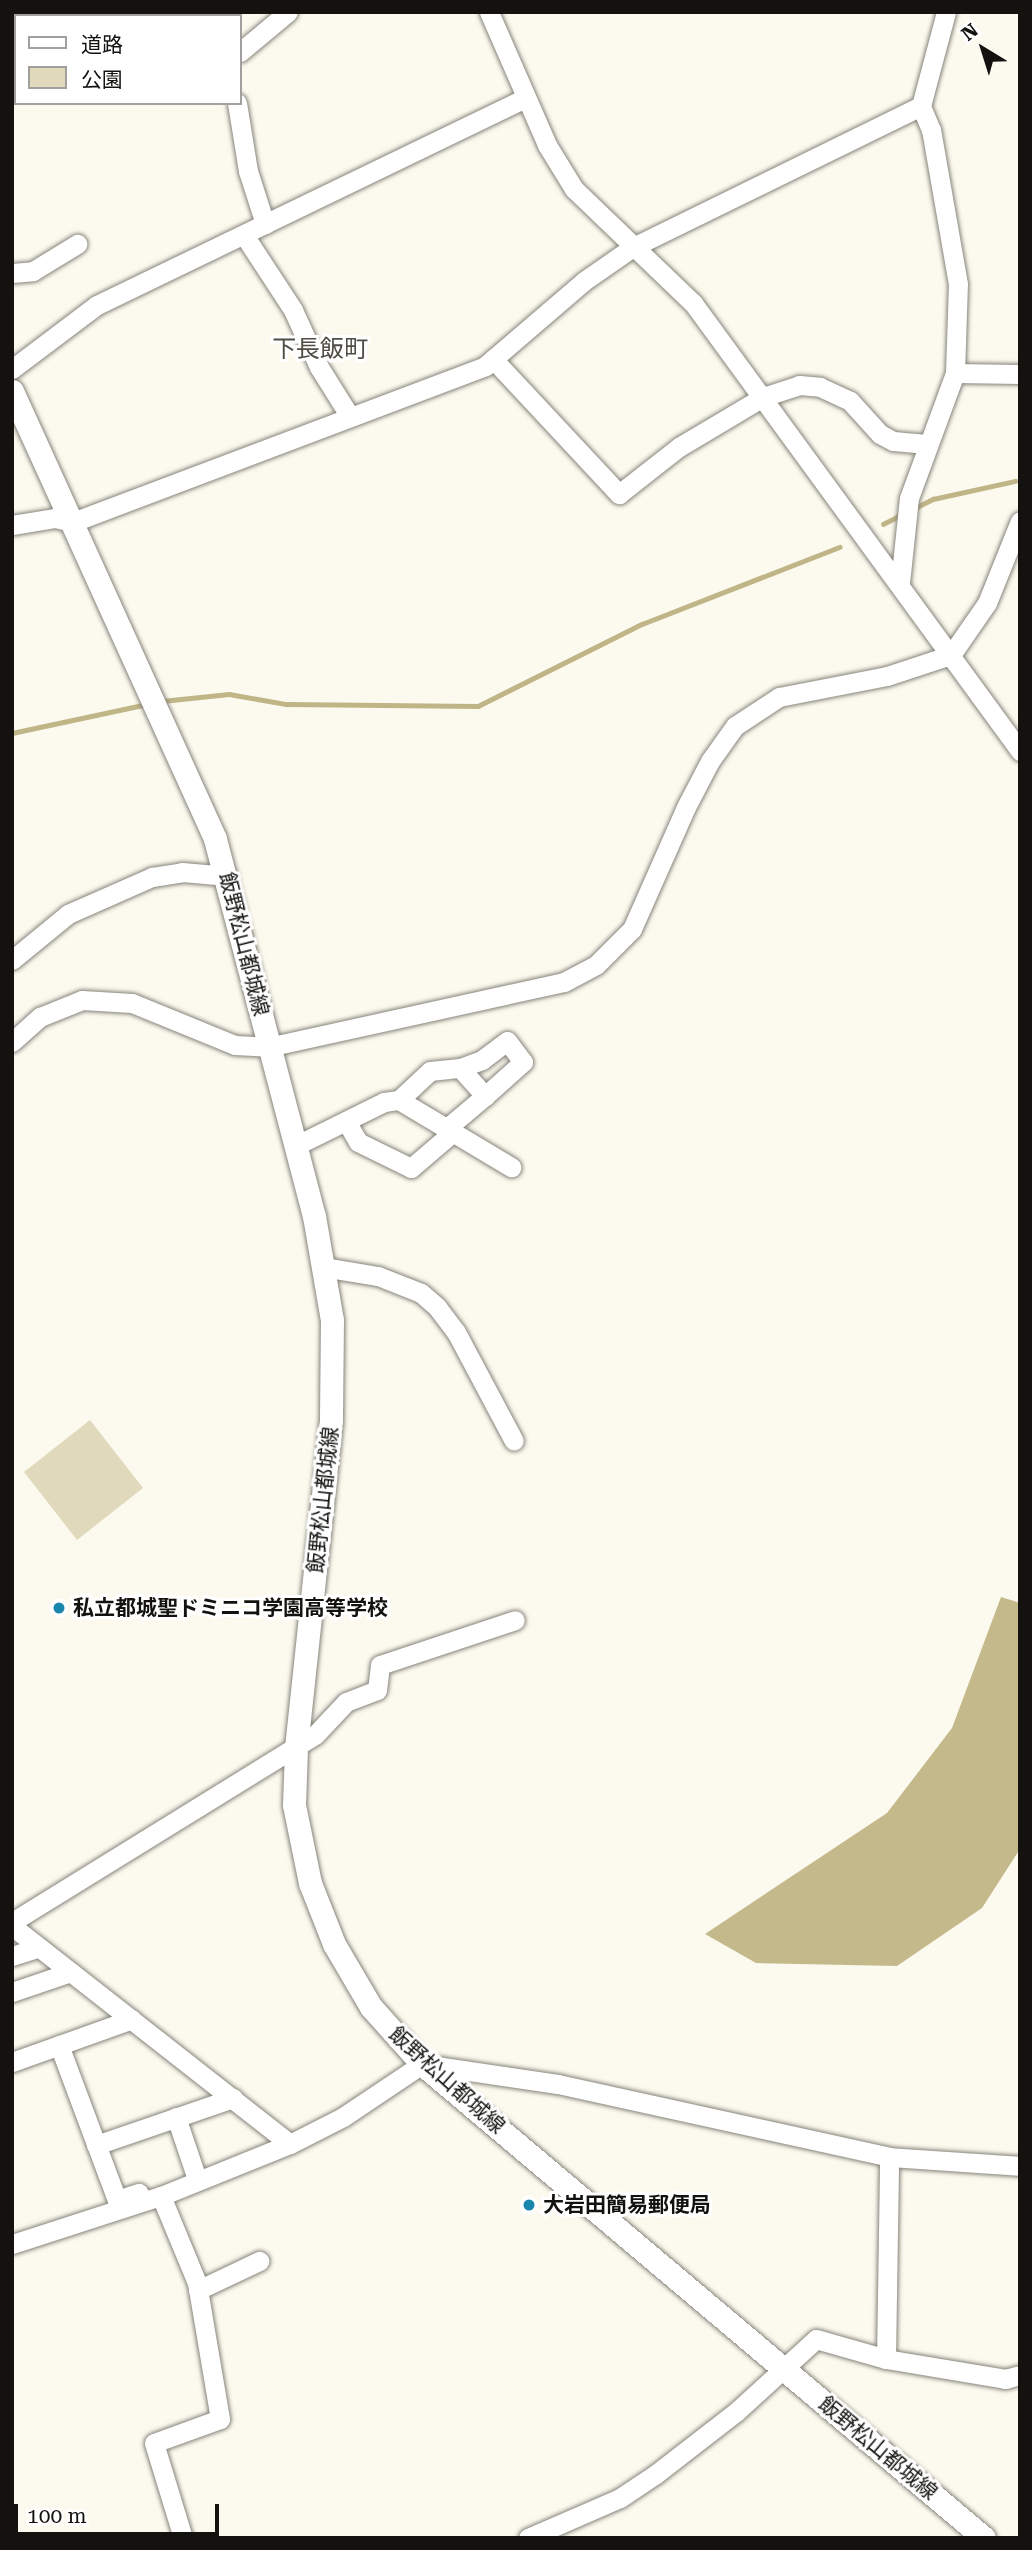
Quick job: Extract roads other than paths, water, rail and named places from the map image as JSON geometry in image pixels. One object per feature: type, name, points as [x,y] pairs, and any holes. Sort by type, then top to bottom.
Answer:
[{"type":"main road","name":"飯野松山都城線","points":[[12,391],[154,703],[228,876],[323,1268],[332,1320],[331,1420],[296,1748],[299,1839],[321,1914],[371,2007],[422,2064],[984,2538]]},
{"type":"street","points":[[242,50],[288,12]]},
{"type":"street","points":[[489,12],[526,98],[574,189],[693,303],[900,583],[1020,751]]},
{"type":"street","points":[[900,583],[903,532],[909,498],[927,444],[951,394],[955,373],[958,284],[931,130],[921,106],[946,12]]},
{"type":"street","points":[[12,369],[97,305],[526,98]]},
{"type":"street","points":[[237,105],[248,171],[265,224]]},
{"type":"street","points":[[12,526],[55,518],[73,522],[316,432],[349,415],[494,359],[584,281],[633,247],[921,106]]},
{"type":"street","points":[[244,235],[293,310],[319,368],[349,415]]},
{"type":"street","points":[[12,273],[33,271],[77,244]]},
{"type":"street","points":[[494,359],[620,494],[679,447],[763,397],[799,384],[820,387],[850,401],[880,434],[893,440],[927,444]]},
{"type":"street","points":[[955,373],[1020,374]]},
{"type":"street","points":[[12,1042],[26,1027],[58,1009],[103,999],[132,1003],[235,1045],[268,1047],[564,982],[596,965],[632,929],[692,795],[735,726],[779,697],[887,676],[951,655],[987,603],[1020,521]]},
{"type":"street","points":[[12,960],[68,914],[152,877],[183,872],[228,876]]},
{"type":"street","points":[[295,1146],[384,1102],[399,1100],[430,1071],[460,1068],[482,1060],[507,1041],[523,1062],[411,1168],[358,1142],[346,1121]]},
{"type":"street","points":[[460,1068],[485,1096]]},
{"type":"street","points":[[399,1100],[512,1167]]},
{"type":"street","points":[[323,1268],[378,1276],[421,1293],[437,1307],[456,1332],[514,1441]]},
{"type":"street","points":[[290,2144],[12,1924],[315,1735],[346,1702],[377,1690],[380,1665],[514,1620]]},
{"type":"street","points":[[12,1956],[39,1947]]},
{"type":"street","points":[[12,1992],[71,1972]]},
{"type":"street","points":[[12,2062],[132,2019]]},
{"type":"street","points":[[59,2045],[117,2200],[195,2173],[262,2145]]},
{"type":"street","points":[[12,2244],[161,2196],[290,2144],[343,2117],[422,2064],[558,2084],[889,2157],[1020,2166]]},
{"type":"street","points":[[96,2145],[233,2098]]},
{"type":"street","points":[[176,2117],[195,2173]]},
{"type":"street","points":[[886,2359],[889,2157]]},
{"type":"street","points":[[161,2196],[198,2290],[220,2419],[154,2443],[183,2538]]},
{"type":"street","points":[[198,2290],[259,2261]]},
{"type":"street","points":[[528,2538],[629,2492],[785,2370],[816,2339],[886,2359],[1005,2379],[1020,2375]]},
{"type":"waterway","points":[[915,508],[933,499],[1015,481]]},
{"type":"waterway","points":[[883,524],[901,515]]},
{"type":"waterway","points":[[162,701],[229,694],[286,704],[478,706],[642,624],[839,547]]},
{"type":"waterway","points":[[12,733],[147,704]]},
{"type":"place","name":"私立都城聖ドミニコ学園高等学校","points":[[59,1608]]},
{"type":"place","name":"大岩田簡易郵便局","points":[[529,2205]]},
{"type":"district","name":"下長飯町","points":[[320,350]]}]
